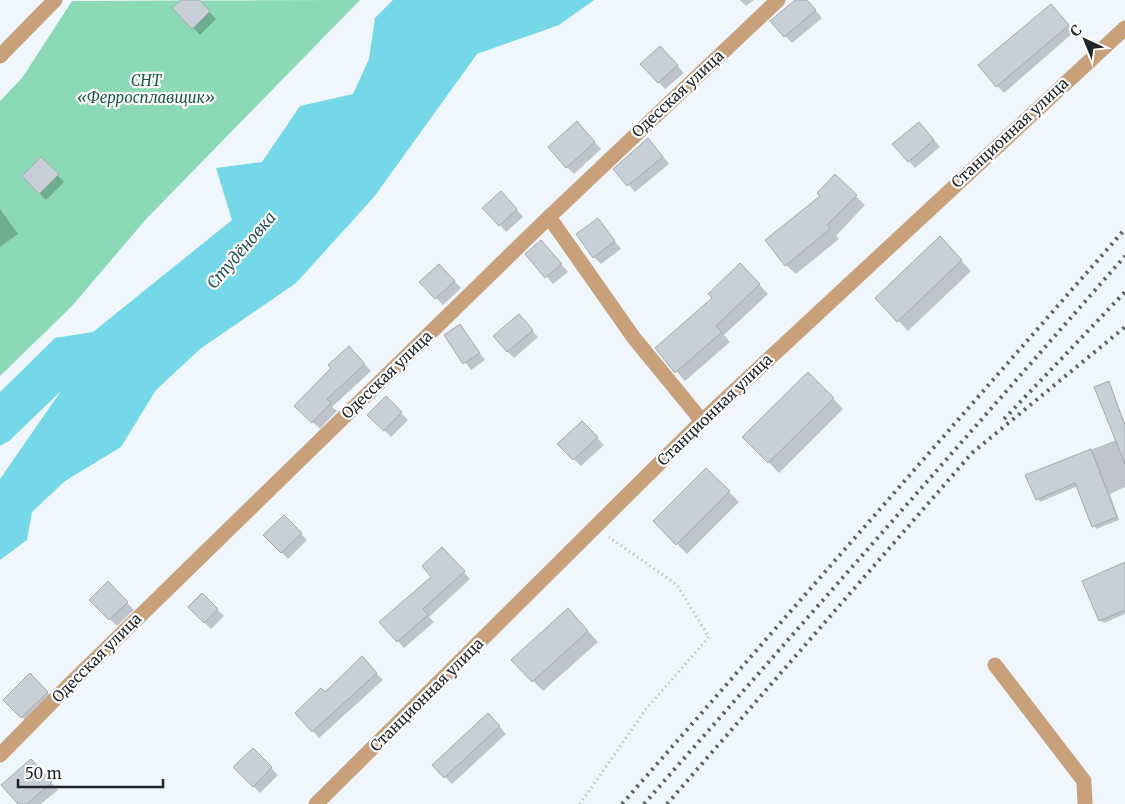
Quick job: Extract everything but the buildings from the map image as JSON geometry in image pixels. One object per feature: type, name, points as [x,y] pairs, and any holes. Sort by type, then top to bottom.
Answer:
[{"type":"street","points":[[0,56],[55,0]]},
{"type":"street","name":"Одесская улица","points":[[0,756],[67,687],[549,217],[778,0]]},
{"type":"street","name":"Станционная улица","points":[[316,804],[596,528],[702,420],[1125,28]]},
{"type":"street","points":[[549,217],[634,338],[702,420]]},
{"type":"street","points":[[994,665],[1084,781],[1085,804]]},
{"type":"path","points":[[580,804],[646,709],[709,637],[677,585],[596,528]]},
{"type":"green space","name":"СНТ «Ферросплавщик»","points":[[360,0],[147,218],[72,306],[0,376],[0,101],[22,78],[72,1]]},
{"type":"water","name":"Студёновка","points":[[393,0],[594,0],[559,25],[477,54],[374,197],[296,283],[200,349],[156,390],[121,447],[65,481],[32,512],[27,540],[0,560],[0,479],[61,391],[9,441],[0,446],[0,392],[55,338],[93,332],[232,220],[216,168],[262,162],[300,106],[353,94],[369,59],[375,18]]},
{"type":"railway","points":[[622,804],[1125,229]]},
{"type":"railway","points":[[644,804],[1125,256]]},
{"type":"railway","points":[[1004,419],[1125,292]]},
{"type":"railway","points":[[667,804],[972,453],[1125,327]]}]
